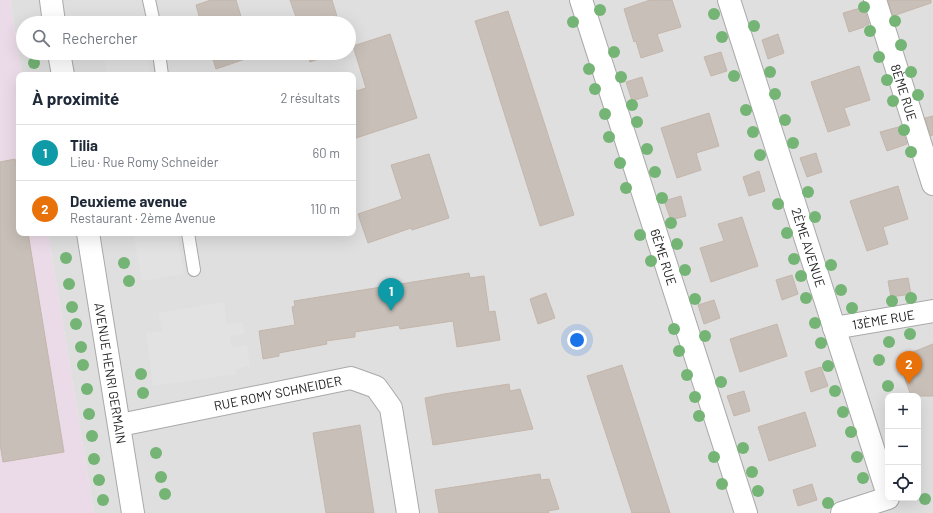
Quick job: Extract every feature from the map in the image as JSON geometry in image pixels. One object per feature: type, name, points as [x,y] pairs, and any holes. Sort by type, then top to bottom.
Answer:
[{"type":"street","points":[[51,0],[53,16]]},
{"type":"street","name":"6ÈME RUE","points":[[581,0],[746,513]]},
{"type":"street","name":"2ÈME AVENUE","points":[[729,0],[885,488]]},
{"type":"street","name":"8ÈME RUE","points":[[875,0],[933,184]]},
{"type":"street","points":[[60,60],[62,72]]},
{"type":"street","name":"AVENUE HENRI GERMAIN","points":[[88,236],[133,513]]},
{"type":"street","name":"13ÈME RUE","points":[[834,328],[933,311]]},
{"type":"street","name":"RUE ROMY SCHNEIDER","points":[[120,425],[351,378],[376,387],[391,408],[408,513]]},
{"type":"street","points":[[842,513],[885,498]]},
{"type":"street","name":"2ÈME AVENUE","points":[[890,501],[894,513]]},
{"type":"lane","points":[[149,0],[152,16]]},
{"type":"lane","points":[[160,60],[162,72]]},
{"type":"lane","points":[[188,236],[194,270]]},
{"type":"shaded area","points":[[0,0],[10,0],[16,38],[16,60],[20,60],[22,72],[16,72],[16,236],[48,236],[94,513],[0,513]]},
{"type":"shaded area","points":[[10,0],[933,0],[933,513],[94,513],[48,236],[356,236],[356,72],[22,72],[20,60],[356,60],[356,16],[16,16],[16,38]]},
{"type":"shaded area","points":[[104,60],[148,60],[150,72],[106,72]]},
{"type":"shaded area","points":[[134,236],[178,236],[184,274],[142,281]]},
{"type":"shaded area","points":[[224,302],[227,324],[243,322],[244,334],[230,336],[232,347],[247,345],[250,366],[236,369],[237,374],[153,386],[146,333],[162,331],[158,313]]},
{"type":"building","points":[[211,0],[236,0],[241,16],[199,16],[196,5]]},
{"type":"building","points":[[290,0],[332,0],[337,16],[296,16]]},
{"type":"building","points":[[650,0],[672,0],[681,27],[657,34],[663,51],[641,58],[636,41],[634,42],[624,9]]},
{"type":"building","points":[[888,0],[931,0],[931,3],[893,16]]},
{"type":"building","points":[[864,7],[869,24],[849,32],[843,13]]},
{"type":"building","points":[[508,11],[574,215],[540,226],[475,21]]},
{"type":"building","points":[[390,34],[417,118],[356,138],[356,91],[366,88],[356,56],[356,45]]},
{"type":"building","points":[[778,34],[784,53],[768,59],[762,40]]},
{"type":"building","points":[[721,52],[727,71],[711,76],[704,57]]},
{"type":"building","points":[[213,60],[242,60],[216,69]]},
{"type":"building","points":[[859,66],[870,100],[844,108],[850,125],[828,132],[811,82]]},
{"type":"building","points":[[642,77],[648,96],[632,101],[626,82]]},
{"type":"building","points":[[709,113],[719,146],[696,153],[701,170],[677,178],[661,128]]},
{"type":"building","points":[[933,116],[933,135],[931,136],[925,118]]},
{"type":"building","points":[[902,126],[907,144],[887,151],[880,132]]},
{"type":"building","points":[[816,153],[822,172],[807,177],[800,158]]},
{"type":"building","points":[[429,154],[449,218],[412,230],[411,228],[368,243],[358,214],[402,199],[391,165]]},
{"type":"building","points":[[15,159],[16,236],[28,236],[64,452],[3,462],[0,444],[0,162]]},
{"type":"building","points":[[759,171],[765,191],[749,196],[743,177]]},
{"type":"building","points":[[898,186],[908,219],[883,227],[888,244],[867,251],[850,201]]},
{"type":"building","points":[[681,196],[686,216],[671,220],[664,201]]},
{"type":"building","points":[[742,217],[758,266],[711,282],[700,248],[724,241],[718,224]]},
{"type":"building","points":[[469,273],[470,278],[484,276],[489,312],[495,311],[500,340],[457,347],[453,321],[400,329],[399,325],[355,332],[355,337],[326,341],[327,344],[279,353],[279,356],[263,359],[259,331],[295,325],[292,307],[295,306],[294,301]]},
{"type":"building","points":[[792,275],[798,294],[782,300],[776,280]]},
{"type":"building","points":[[908,278],[911,294],[891,297],[888,281]]},
{"type":"building","points":[[546,293],[555,318],[538,324],[530,299]]},
{"type":"building","points":[[714,300],[720,318],[704,324],[698,305]]},
{"type":"building","points":[[777,324],[787,356],[740,372],[730,339]]},
{"type":"building","points":[[933,344],[933,396],[921,396],[921,393],[910,393],[898,358]]},
{"type":"building","points":[[622,365],[670,513],[632,513],[587,376]]},
{"type":"building","points":[[821,367],[828,386],[811,392],[805,372]]},
{"type":"building","points":[[509,384],[510,391],[520,389],[533,429],[433,445],[425,398]]},
{"type":"building","points":[[744,391],[750,411],[734,416],[727,396]]},
{"type":"building","points":[[805,412],[816,446],[769,461],[758,427]]},
{"type":"building","points":[[360,425],[374,513],[326,513],[313,433]]},
{"type":"building","points":[[540,474],[541,480],[549,479],[559,509],[548,511],[549,513],[439,513],[435,490]]},
{"type":"building","points":[[812,484],[817,500],[798,506],[793,490]]},
{"type":"place","name":"Tilia","points":[[391,311]]},
{"type":"place","name":"Deuxieme avenue","points":[[909,384]]}]
